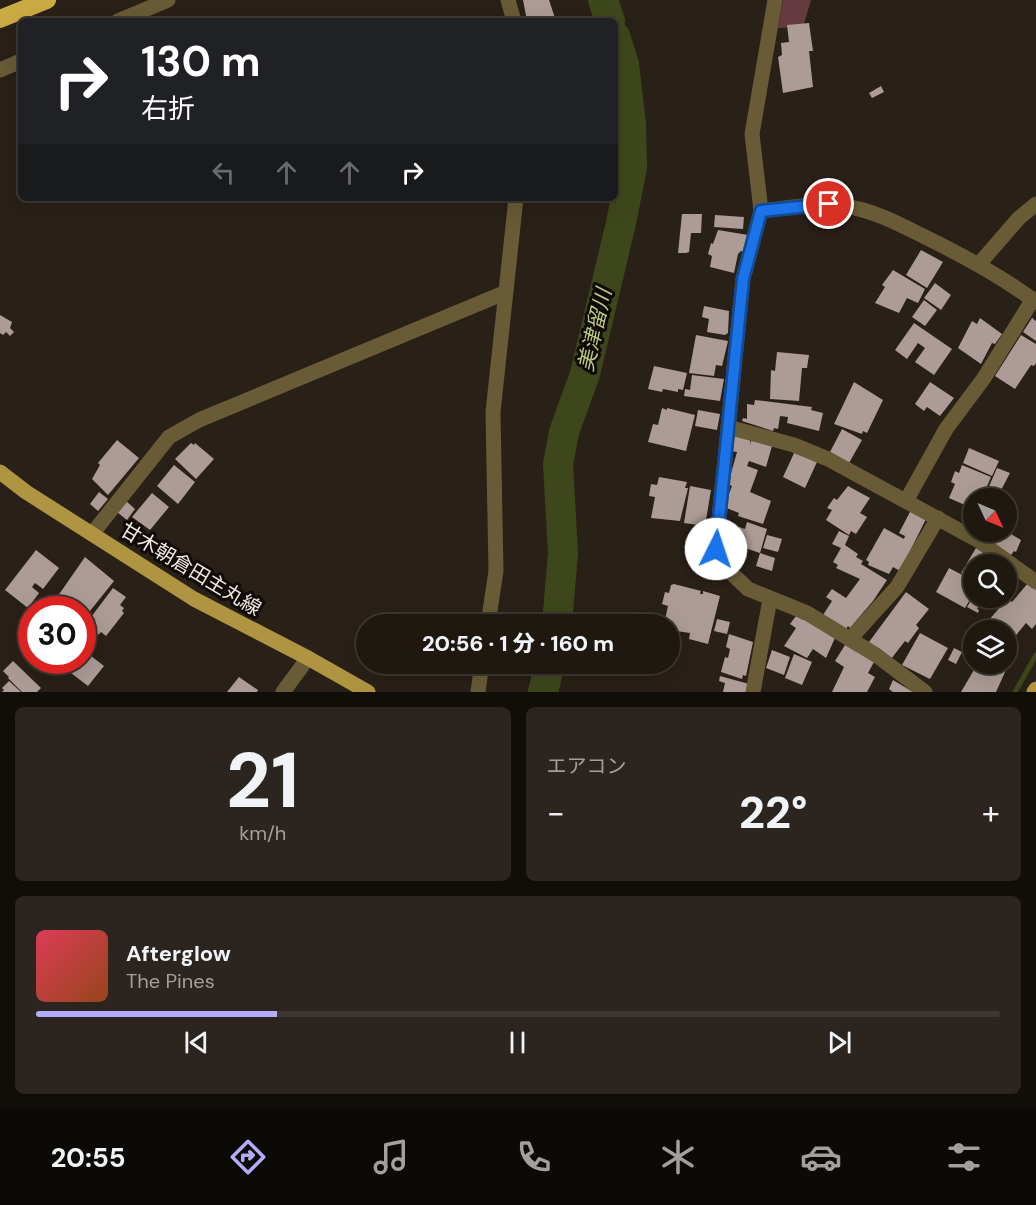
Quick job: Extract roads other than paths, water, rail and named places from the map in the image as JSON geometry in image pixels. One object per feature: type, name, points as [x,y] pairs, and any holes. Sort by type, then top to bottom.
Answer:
[{"type":"highway","points":[[0,19],[47,0]]},
{"type":"main road","name":"甘木朝倉田主丸線","points":[[0,472],[194,599],[368,692]]},
{"type":"street","points":[[124,18],[168,0]]},
{"type":"street","points":[[508,0],[513,18]]},
{"type":"street","points":[[775,0],[753,134],[761,211],[743,279],[716,549],[722,564],[748,590],[807,613],[876,655],[925,692]]},
{"type":"street","points":[[0,70],[18,62]]},
{"type":"street","points":[[490,614],[496,571],[494,412],[504,294],[516,201]]},
{"type":"street","points":[[761,211],[829,204],[846,206],[883,217],[979,264],[1035,300],[984,378],[946,429],[906,501]]},
{"type":"street","points":[[979,264],[1019,218],[1036,204]]},
{"type":"street","points":[[92,534],[169,437],[199,420],[504,294]]},
{"type":"street","points":[[728,427],[794,445],[820,456],[979,541],[1036,582]]},
{"type":"street","points":[[850,639],[897,587],[938,518]]},
{"type":"street","points":[[753,692],[770,599]]},
{"type":"street","points":[[284,692],[308,658]]},
{"type":"street","points":[[478,692],[480,674]]},
{"type":"waterway","name":"美津留川","points":[[603,0],[609,18]]},
{"type":"waterway","name":"美津留川","points":[[558,614],[563,553],[558,464],[564,432],[585,374],[632,167],[631,124],[624,64],[618,45]]},
{"type":"waterway","points":[[1015,692],[1036,655]]},
{"type":"waterway","name":"美津留川","points":[[543,692],[547,674]]}]
